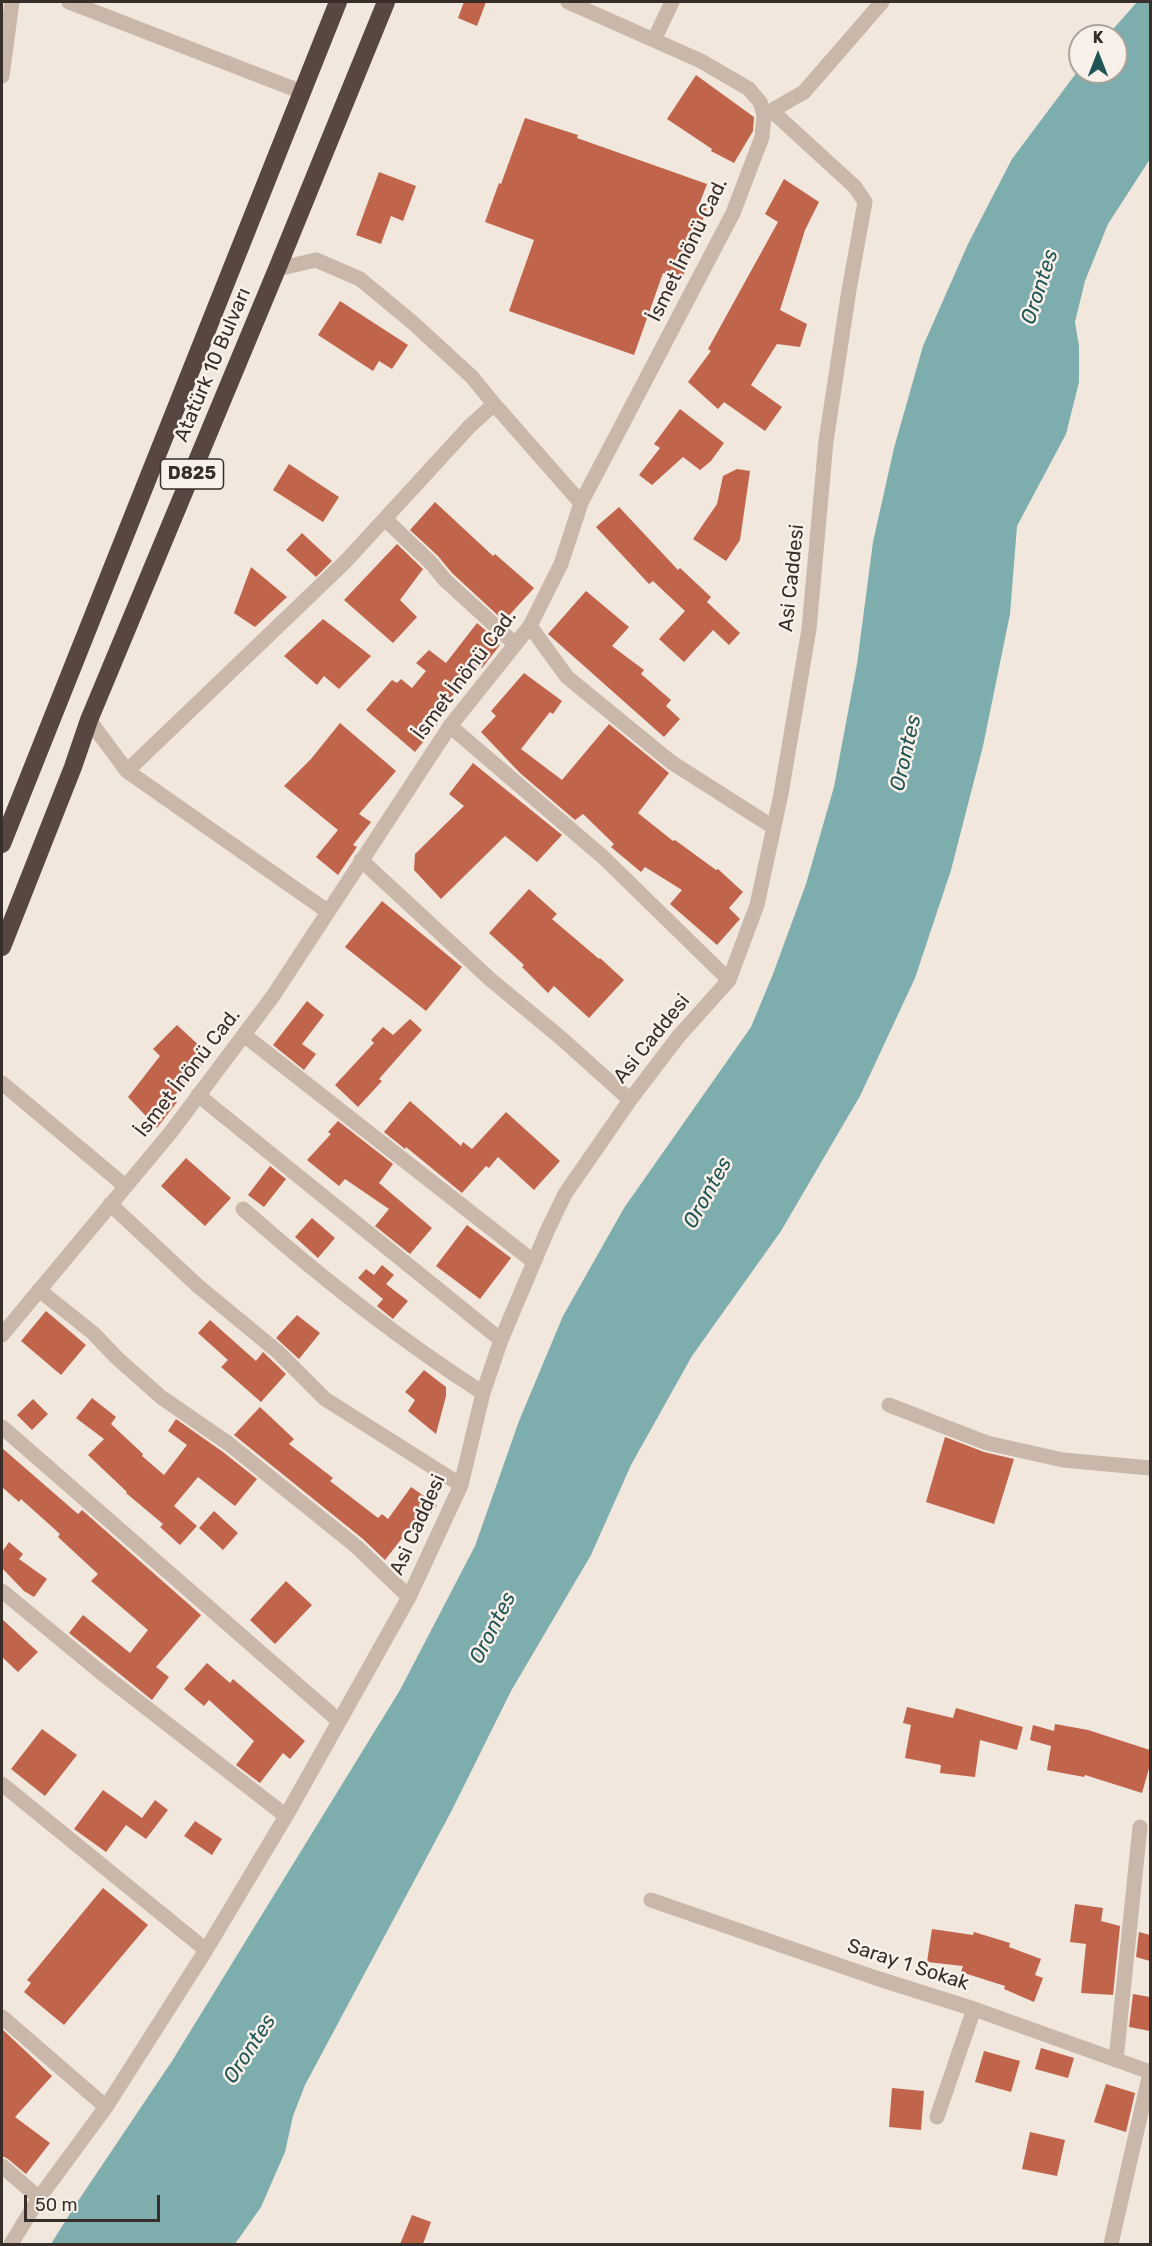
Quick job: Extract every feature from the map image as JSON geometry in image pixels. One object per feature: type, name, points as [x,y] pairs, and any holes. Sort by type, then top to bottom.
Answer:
[{"type":"highway","name":"Atatürk 10 Bulvarı","points":[[2,844],[338,2]]},
{"type":"highway","name":"Atatürk 10 Bulvarı","points":[[2,947],[73,767],[89,720],[386,2]]},
{"type":"street","points":[[2,76],[12,2]]},
{"type":"street","points":[[69,2],[302,92]]},
{"type":"street","points":[[568,2],[701,61],[749,89],[768,113],[804,92],[882,2]]},
{"type":"street","points":[[654,40],[672,2]]},
{"type":"street","name":"İsmet İnönü Cad.","points":[[2,1335],[171,1132],[244,1035],[273,996],[450,726],[530,626],[561,564],[581,502],[732,213],[762,138],[768,113]]},
{"type":"street","name":"Asi Caddesi","points":[[11,2244],[39,2198],[106,2108],[206,1950],[409,1597],[461,1485],[483,1393],[501,1340],[565,1194],[630,1100],[678,1037],[729,980],[757,905],[781,794],[809,629],[826,441],[865,202],[855,187],[768,113]]},
{"type":"street","points":[[277,269],[316,260],[360,279],[412,322],[472,377],[581,502]]},
{"type":"street","points":[[127,771],[346,561],[469,427],[494,404]]},
{"type":"street","points":[[385,519],[431,563],[445,580],[515,644]]},
{"type":"street","points":[[530,626],[567,677],[671,762],[773,827]]},
{"type":"street","points":[[89,720],[127,771],[327,911]]},
{"type":"street","points":[[450,726],[603,857],[729,980]]},
{"type":"street","points":[[361,860],[491,980],[561,1038],[630,1100]]},
{"type":"street","points":[[244,1035],[534,1262]]},
{"type":"street","points":[[2,1083],[125,1186]]},
{"type":"street","points":[[198,1095],[501,1340]]},
{"type":"street","points":[[110,1204],[198,1286],[278,1352],[325,1399],[461,1485]]},
{"type":"street","points":[[243,1209],[355,1304],[434,1362],[483,1393]]},
{"type":"street","points":[[39,1290],[93,1333],[161,1397],[229,1444],[357,1547],[409,1597]]},
{"type":"street","points":[[889,1405],[987,1443],[1063,1460],[1150,1468]]},
{"type":"street","points":[[2,1427],[339,1721]]},
{"type":"street","points":[[2,1591],[104,1675],[285,1816]]},
{"type":"street","points":[[2,1784],[206,1950]]},
{"type":"street","points":[[1116,2060],[1140,1827]]},
{"type":"street","name":"Saray 1 Sokak","points":[[651,1900],[876,1978],[974,2008],[1150,2073]]},
{"type":"street","points":[[937,2116],[974,2008]]},
{"type":"street","points":[[2,2017],[106,2108]]},
{"type":"street","points":[[1111,2244],[1150,2073]]},
{"type":"street","points":[[2,2166],[39,2198]]},
{"type":"water","name":"Orontes","points":[[1137,2],[1150,2],[1150,159],[1108,224],[1085,281],[1075,322],[1079,346],[1079,382],[1066,434],[1017,526],[1010,614],[983,746],[951,870],[915,978],[860,1096],[781,1231],[692,1356],[631,1465],[591,1555],[511,1691],[452,1810],[305,2085],[293,2116],[285,2152],[261,2207],[235,2244],[51,2244],[172,2061],[400,1690],[475,1546],[519,1421],[563,1316],[624,1208],[751,1027],[806,884],[834,787],[857,664],[873,542],[894,448],[923,346],[968,244],[1012,159],[1068,84],[1128,84],[1128,24],[1118,24]]},
{"type":"building","points":[[464,2],[486,2],[477,26],[458,18]]},
{"type":"building","points":[[696,75],[754,117],[753,131],[734,163],[711,151],[712,149],[667,119]]},
{"type":"building","points":[[525,118],[578,135],[577,138],[707,184],[699,205],[707,208],[682,279],[663,273],[634,355],[509,311],[534,240],[485,222]]},
{"type":"building","points":[[379,172],[416,186],[403,221],[391,216],[381,244],[356,235]]},
{"type":"building","points":[[784,179],[819,202],[805,230],[780,310],[807,324],[800,347],[777,344],[751,385],[782,407],[765,431],[724,402],[718,409],[688,382],[711,351],[708,349],[778,222],[765,214]]},
{"type":"building","points":[[340,301],[408,345],[392,369],[379,361],[373,371],[318,335]]},
{"type":"building","points":[[680,409],[724,443],[711,461],[700,470],[683,457],[652,485],[639,475],[660,448],[654,444]]},
{"type":"building","points":[[289,464],[339,497],[323,522],[273,490]]},
{"type":"building","points":[[737,469],[750,471],[740,540],[726,561],[693,539],[717,504],[723,476]]},
{"type":"building","points":[[435,502],[493,556],[495,554],[534,588],[504,621],[410,530]]},
{"type":"building","points":[[619,507],[678,570],[680,568],[711,597],[707,602],[740,633],[729,645],[713,630],[684,662],[659,639],[685,611],[653,581],[649,584],[596,527]]},
{"type":"building","points":[[302,533],[332,561],[316,577],[286,550]]},
{"type":"building","points":[[397,544],[423,569],[400,600],[417,617],[393,643],[344,600]]},
{"type":"building","points":[[251,567],[287,597],[255,627],[234,613]]},
{"type":"building","points":[[586,591],[629,627],[612,646],[644,670],[641,674],[671,700],[666,706],[680,719],[664,737],[548,634]]},
{"type":"building","points":[[323,619],[371,656],[339,689],[324,676],[317,685],[284,656]]},
{"type":"building","points":[[477,623],[491,635],[489,637],[500,645],[482,668],[479,666],[434,716],[440,721],[415,752],[366,710],[392,680],[397,683],[401,679],[412,688],[426,671],[416,663],[429,650],[446,663]]},
{"type":"building","points":[[524,673],[562,701],[553,714],[550,712],[521,749],[562,780],[609,724],[669,773],[638,813],[673,841],[675,840],[716,870],[718,869],[743,892],[729,908],[740,919],[717,945],[670,904],[682,890],[645,867],[641,872],[611,847],[614,844],[583,814],[575,820],[520,773],[481,732],[496,716],[491,711]]},
{"type":"building","points":[[340,723],[396,771],[359,814],[371,822],[353,845],[357,847],[338,875],[316,857],[338,830],[284,786],[311,759]]},
{"type":"building","points":[[473,763],[562,835],[537,862],[505,836],[441,899],[414,870],[415,854],[464,806],[449,794]]},
{"type":"building","points":[[529,889],[557,914],[552,919],[624,980],[589,1018],[554,986],[548,993],[522,967],[524,965],[489,933]]},
{"type":"building","points":[[382,901],[462,967],[426,1011],[345,947]]},
{"type":"building","points":[[307,1001],[324,1015],[302,1044],[316,1054],[304,1070],[273,1045]]},
{"type":"building","points":[[410,1019],[422,1030],[379,1079],[382,1081],[358,1107],[335,1085],[374,1043],[371,1040],[383,1027],[393,1035]]},
{"type":"building","points":[[177,1025],[203,1049],[197,1056],[205,1063],[173,1097],[177,1102],[157,1128],[128,1097],[160,1056],[153,1049]]},
{"type":"building","points":[[410,1101],[461,1146],[463,1142],[472,1149],[506,1112],[560,1161],[534,1190],[498,1157],[489,1168],[486,1166],[462,1193],[384,1132]]},
{"type":"building","points":[[338,1121],[393,1164],[379,1183],[432,1228],[410,1254],[375,1226],[389,1209],[345,1179],[339,1186],[307,1160],[331,1134],[328,1132]]},
{"type":"building","points":[[186,1158],[231,1198],[205,1226],[161,1186]]},
{"type":"building","points":[[270,1166],[286,1179],[264,1207],[248,1195]]},
{"type":"building","points":[[312,1218],[335,1238],[318,1258],[295,1237]]},
{"type":"building","points":[[467,1225],[511,1258],[480,1299],[436,1266]]},
{"type":"building","points":[[382,1265],[394,1275],[386,1284],[408,1301],[393,1319],[377,1306],[383,1299],[358,1278],[366,1269],[374,1275]]},
{"type":"building","points":[[46,1311],[86,1345],[61,1375],[21,1341]]},
{"type":"building","points":[[297,1315],[320,1333],[299,1359],[276,1338]]},
{"type":"building","points":[[210,1320],[256,1361],[263,1352],[286,1374],[261,1402],[221,1367],[228,1360],[198,1333]]},
{"type":"building","points":[[424,1370],[446,1387],[446,1396],[436,1434],[408,1411],[415,1400],[405,1392]]},
{"type":"building","points":[[92,1398],[116,1417],[111,1424],[164,1475],[187,1445],[168,1431],[176,1419],[257,1479],[235,1506],[198,1477],[174,1506],[197,1526],[180,1545],[160,1527],[163,1524],[126,1493],[88,1455],[104,1439],[76,1418]]},
{"type":"building","points":[[33,1399],[48,1414],[32,1430],[17,1415]]},
{"type":"building","points":[[260,1407],[294,1439],[289,1444],[333,1478],[330,1481],[378,1518],[382,1514],[388,1519],[411,1487],[437,1505],[417,1533],[410,1528],[385,1560],[363,1539],[234,1435]]},
{"type":"building","points":[[945,1437],[984,1452],[1014,1459],[994,1524],[926,1502]]},
{"type":"building","points":[[2,1448],[78,1514],[82,1510],[201,1615],[156,1667],[169,1677],[152,1700],[69,1633],[83,1615],[130,1653],[148,1630],[91,1581],[98,1574],[58,1537],[60,1534],[21,1499],[19,1502],[2,1487]]},
{"type":"building","points":[[214,1511],[238,1533],[223,1550],[199,1528]]},
{"type":"building","points":[[9,1542],[23,1554],[19,1559],[47,1579],[34,1597],[24,1591],[2,1568],[2,1552]]},
{"type":"building","points":[[286,1581],[312,1605],[275,1644],[250,1620]]},
{"type":"building","points":[[2,1619],[38,1652],[18,1672],[2,1657]]},
{"type":"building","points":[[207,1663],[230,1683],[233,1679],[305,1741],[290,1759],[283,1753],[260,1783],[236,1765],[254,1741],[209,1700],[204,1706],[184,1689]]},
{"type":"building","points":[[907,1707],[953,1718],[956,1708],[1023,1727],[1017,1750],[980,1740],[975,1777],[940,1773],[941,1765],[905,1758],[911,1725],[903,1723]]},
{"type":"building","points":[[1055,1724],[1088,1730],[1150,1750],[1150,1765],[1142,1793],[1085,1775],[1084,1777],[1047,1770],[1051,1746],[1030,1740],[1033,1725],[1054,1731]]},
{"type":"building","points":[[42,1729],[77,1755],[45,1796],[11,1769]]},
{"type":"building","points":[[103,1790],[142,1818],[155,1800],[168,1810],[146,1839],[126,1825],[106,1852],[74,1829]]},
{"type":"building","points":[[195,1821],[222,1839],[212,1855],[184,1836]]},
{"type":"building","points":[[103,1888],[148,1925],[64,2025],[24,1992],[31,1983],[27,1980]]},
{"type":"building","points":[[1075,1904],[1103,1908],[1101,1921],[1120,1926],[1113,1995],[1081,1993],[1086,1944],[1070,1942]]},
{"type":"building","points":[[932,1929],[973,1935],[974,1932],[1010,1943],[1009,1947],[1041,1959],[1035,1975],[1043,1978],[1034,2002],[1004,1989],[1005,1986],[961,1972],[963,1966],[927,1962]]},
{"type":"building","points":[[1139,1932],[1150,1935],[1150,1961],[1136,1957]]},
{"type":"building","points":[[1133,1994],[1150,1997],[1150,2031],[1129,2027]]},
{"type":"building","points":[[2,2029],[52,2076],[15,2117],[50,2143],[26,2174],[2,2156]]},
{"type":"building","points":[[1041,2048],[1074,2058],[1068,2078],[1035,2069]]},
{"type":"building","points":[[984,2051],[1020,2061],[1011,2092],[975,2082]]},
{"type":"building","points":[[1106,2084],[1135,2093],[1126,2132],[1094,2122]]},
{"type":"building","points":[[892,2088],[924,2091],[921,2130],[889,2127]]},
{"type":"building","points":[[1030,2132],[1065,2140],[1057,2176],[1022,2169]]},
{"type":"building","points":[[412,2215],[431,2222],[423,2244],[400,2244]]}]
